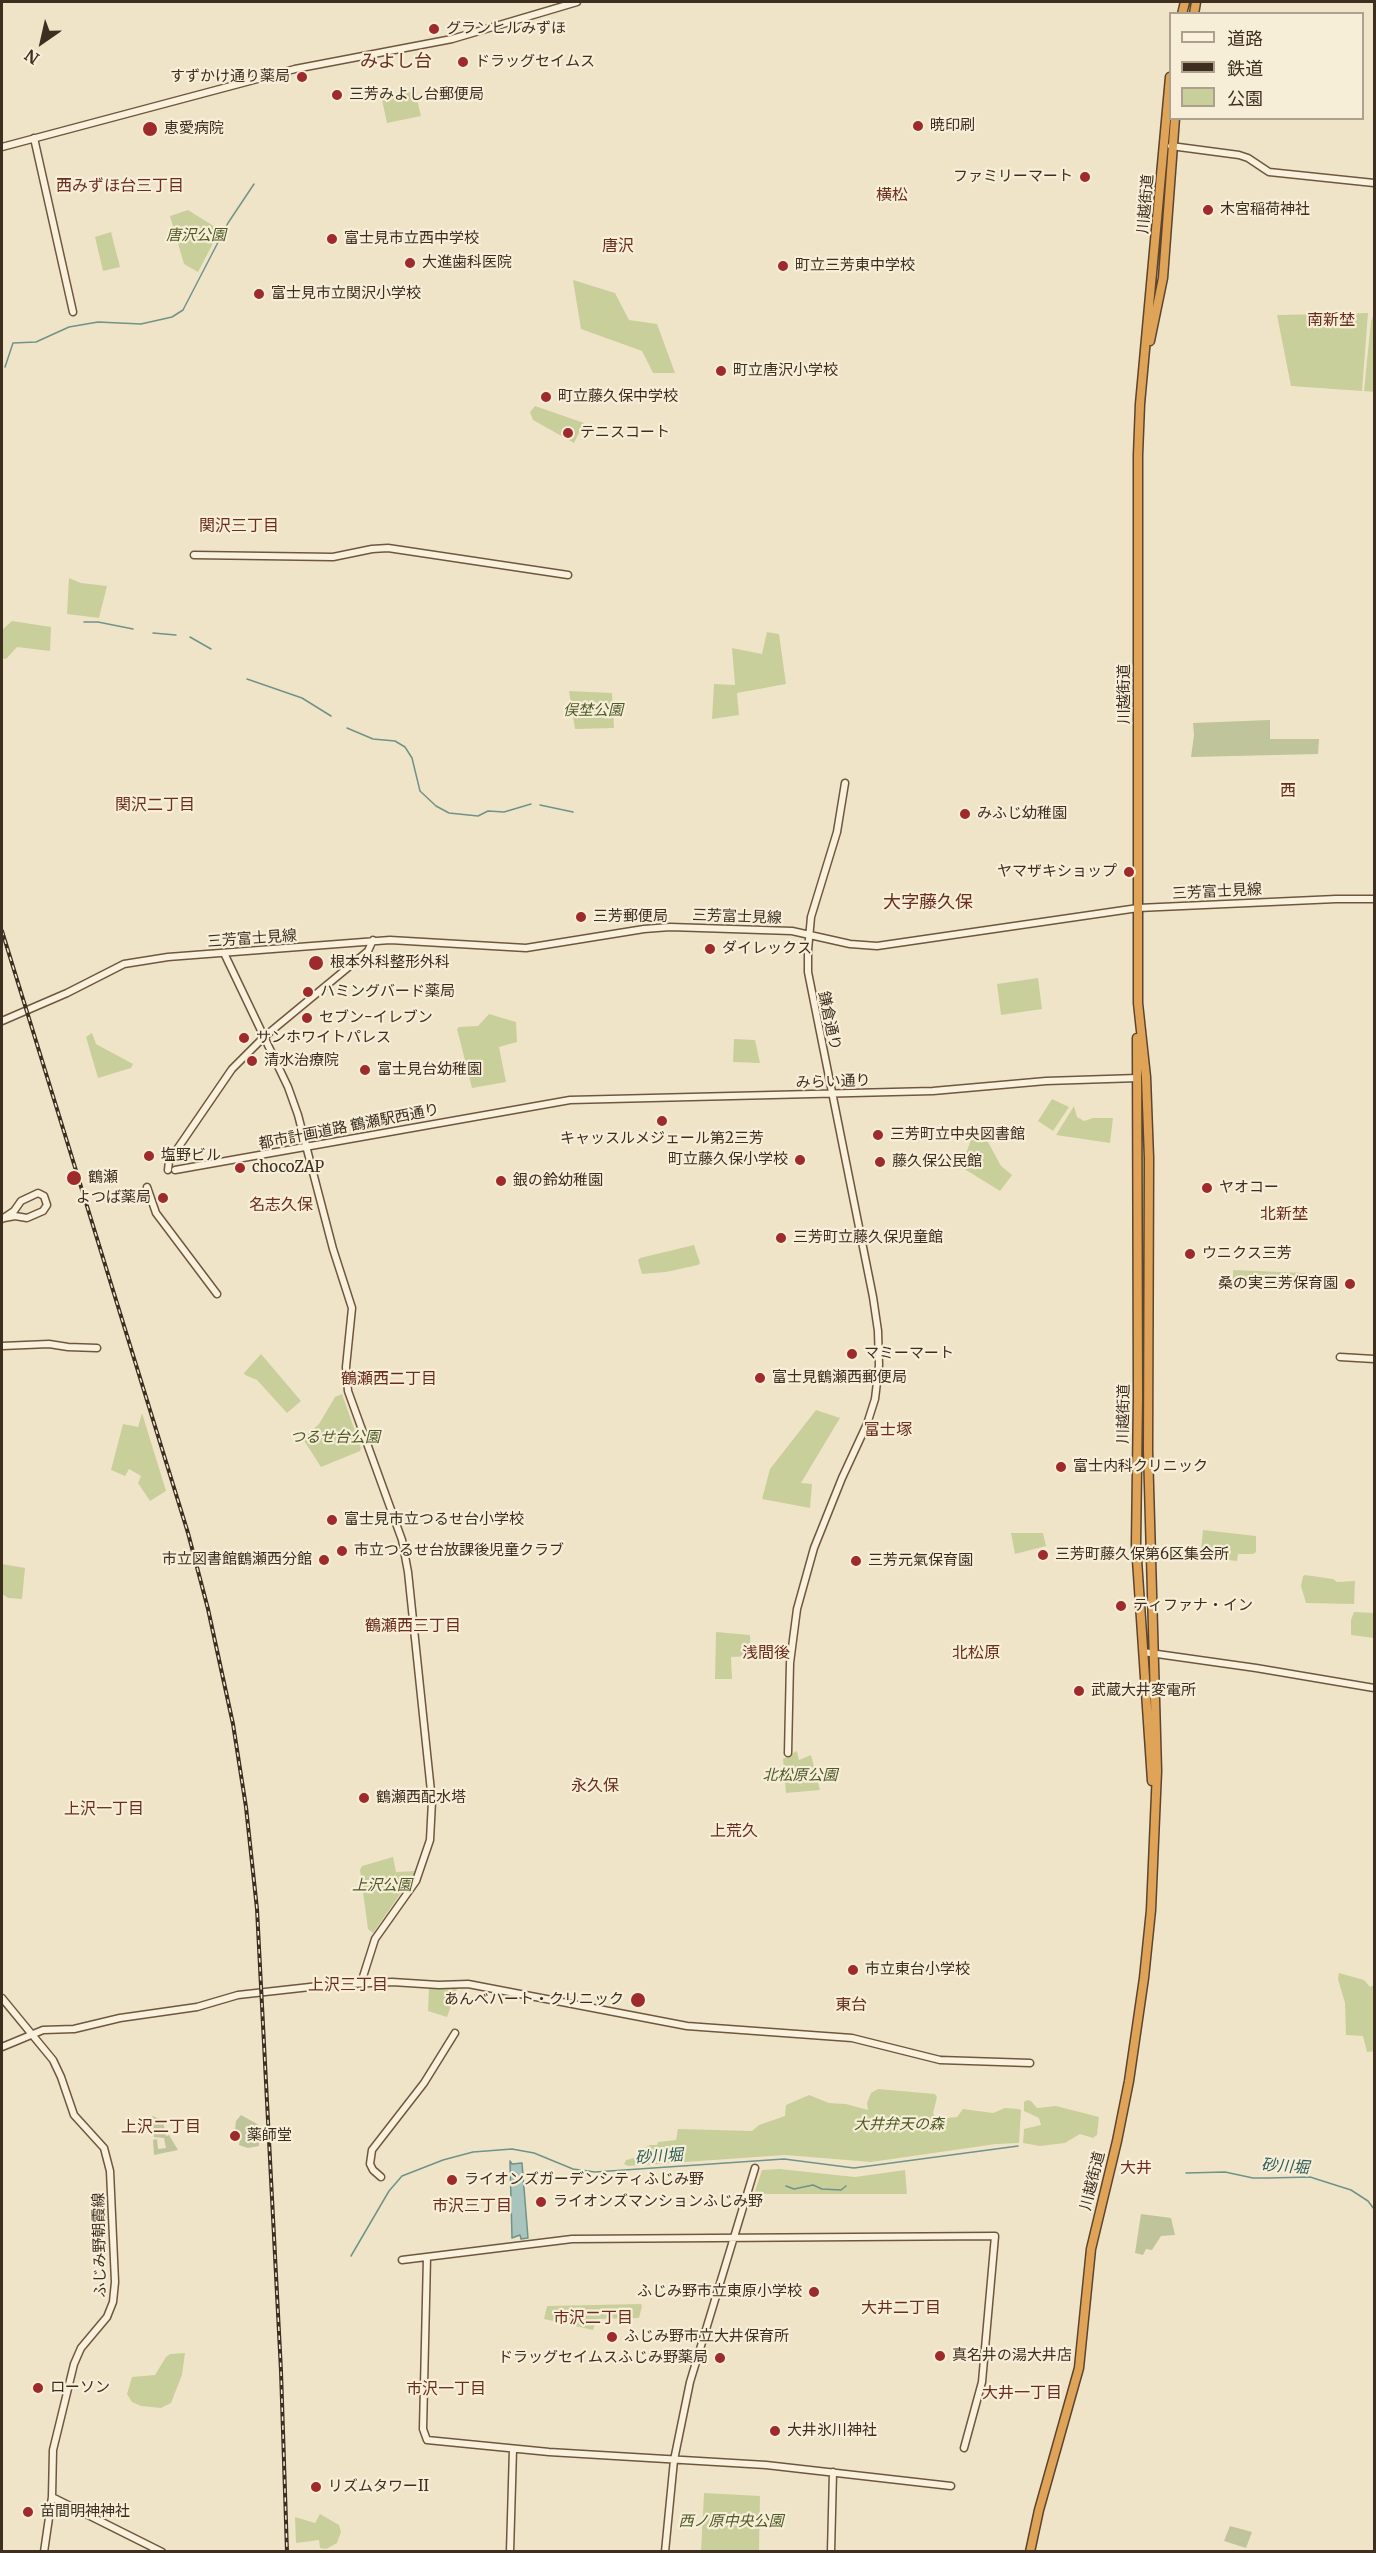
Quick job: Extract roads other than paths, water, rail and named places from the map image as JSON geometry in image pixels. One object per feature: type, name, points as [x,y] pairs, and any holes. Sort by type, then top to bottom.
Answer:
[{"type":"highway","name":"川越街道","points":[[1155,1811],[1136,1545],[1139,1017],[1138,456],[1143,370],[1163,278],[1169,120]]},
{"type":"highway","name":"川越街道","points":[[1169,146],[1175,120]]},
{"type":"highway","name":"川越街道","points":[[1030,2552],[1039,2510],[1079,2367],[1091,2249],[1114,2157],[1129,2081],[1149,1940],[1157,1771],[1148,1450],[1149,1158],[1146,1077],[1139,1017]]},
{"type":"street","points":[[2,147],[295,69],[452,39],[577,2]]},
{"type":"street","points":[[34,138],[73,312]]},
{"type":"street","points":[[1169,146],[1239,155],[1248,158],[1269,172],[1374,183]]},
{"type":"street","points":[[194,555],[333,557],[388,548],[568,575]]},
{"type":"street","name":"鎌倉通り","points":[[788,1752],[790,1652],[797,1605],[814,1548],[867,1424],[879,1372],[876,1316],[810,986],[808,934],[814,904],[840,822],[846,783]]},
{"type":"street","name":"三芳富士見線","points":[[2,1021],[67,993],[129,962],[224,953],[373,940],[414,940],[526,948],[658,928],[786,930],[850,944],[878,946],[1138,908],[1374,899]]},
{"type":"street","points":[[264,1037],[368,951],[373,940]]},
{"type":"street","points":[[224,953],[288,1087],[333,1250],[352,1308],[346,1367],[348,1391],[407,1560],[432,1801],[431,1832],[426,1858],[416,1881],[375,1939],[361,1983]]},
{"type":"street","name":"都市計画道路 鶴瀬駅西通り","points":[[264,1037],[219,1085],[169,1161],[171,1170],[306,1148],[529,1106]]},
{"type":"street","name":"みらい通り","points":[[529,1106],[607,1097],[933,1091],[1046,1081],[1138,1078]]},
{"type":"street","points":[[147,1187],[156,1214],[217,1294]]},
{"type":"street","points":[[37,1193],[44,1196],[47,1207],[43,1211],[27,1218],[15,1216],[3,1219],[14,1211],[21,1201],[37,1193]]},
{"type":"street","points":[[2,1346],[49,1344],[97,1348]]},
{"type":"street","points":[[1340,1357],[1374,1359]]},
{"type":"street","points":[[1143,1652],[1374,1688]]},
{"type":"street","points":[[2,2047],[43,2030],[74,2029],[120,2018],[190,2008],[238,1995],[361,1983],[468,1984],[678,2025],[844,2037],[940,2060],[1030,2063]]},
{"type":"street","name":"ふじみ野朝霞線","points":[[2,1998],[57,2068],[74,2115],[106,2153],[111,2183],[115,2282],[113,2302],[107,2317],[81,2348],[74,2364],[53,2451],[52,2497],[44,2552]]},
{"type":"street","points":[[381,2177],[371,2167],[370,2153],[424,2083],[455,2033]]},
{"type":"street","points":[[666,2552],[674,2460],[695,2364],[755,2168]]},
{"type":"street","points":[[402,2260],[572,2239],[995,2236],[982,2382],[964,2448]]},
{"type":"street","points":[[427,2257],[424,2437],[427,2440],[513,2449],[766,2465],[951,2486]]},
{"type":"street","points":[[510,2552],[513,2449]]},
{"type":"street","points":[[831,2552],[832,2472]]},
{"type":"street","points":[[52,2497],[162,2552]]},
{"type":"water","points":[[510,2161],[512,2164],[522,2163],[528,2238],[521,2239],[520,2235],[512,2238]]},
{"type":"waterway","points":[[5,367],[13,343],[36,342],[69,327],[98,322],[141,324],[172,317],[183,310],[228,223],[254,184]]},
{"type":"waterway","points":[[84,622],[98,622],[133,629]]},
{"type":"waterway","points":[[153,633],[176,635]]},
{"type":"waterway","points":[[190,637],[211,649]]},
{"type":"waterway","points":[[247,679],[302,698],[331,716]]},
{"type":"waterway","points":[[347,728],[373,739],[395,741],[405,747],[412,758],[420,791],[436,806],[449,813],[478,816],[488,811],[504,812],[531,804]]},
{"type":"waterway","points":[[540,805],[573,812]]},
{"type":"waterway","name":"砂川堀","points":[[351,2256],[389,2191],[402,2176],[443,2160],[473,2152],[512,2149],[534,2153],[573,2169],[595,2172],[784,2159],[854,2168],[1018,2146]]},
{"type":"waterway","name":"砂川堀","points":[[1186,2173],[1225,2172],[1253,2178],[1310,2177],[1351,2190],[1368,2201],[1374,2209]]},
{"type":"waterway","points":[[786,2186],[794,2189],[813,2185],[822,2189],[841,2190],[846,2186]]},
{"type":"railway","points":[[2,931],[188,1533],[208,1609],[233,1724],[246,1807],[257,1909],[281,2371],[287,2552]]},
{"type":"place","name":"グランヒルみずほ","points":[[434,29]]},
{"type":"place","name":"ドラッグセイムス","points":[[463,62]]},
{"type":"place","name":"すずかけ通り薬局","points":[[302,77]]},
{"type":"place","name":"三芳みよし台郵便局","points":[[337,95]]},
{"type":"place","name":"暁印刷","points":[[918,126]]},
{"type":"place","name":"恵愛病院","points":[[150,129]]},
{"type":"place","name":"ファミリーマート","points":[[1085,177]]},
{"type":"place","name":"木宮稲荷神社","points":[[1208,210]]},
{"type":"place","name":"富士見市立西中学校","points":[[332,239]]},
{"type":"place","name":"大進歯科医院","points":[[410,263]]},
{"type":"place","name":"町立三芳東中学校","points":[[783,266]]},
{"type":"place","name":"富士見市立関沢小学校","points":[[259,294]]},
{"type":"place","name":"町立唐沢小学校","points":[[721,371]]},
{"type":"place","name":"町立藤久保中学校","points":[[546,397]]},
{"type":"place","name":"テニスコート","points":[[568,433]]},
{"type":"place","name":"みふじ幼稚園","points":[[965,814]]},
{"type":"place","name":"ヤマザキショップ","points":[[1129,872]]},
{"type":"place","name":"三芳郵便局","points":[[581,917]]},
{"type":"place","name":"ダイレックス","points":[[710,949]]},
{"type":"place","name":"根本外科整形外科","points":[[316,963]]},
{"type":"place","name":"ハミングバード薬局","points":[[308,992]]},
{"type":"place","name":"セブン-イレブン","points":[[307,1018]]},
{"type":"place","name":"サンホワイトパレス","points":[[244,1038]]},
{"type":"place","name":"清水治療院","points":[[252,1061]]},
{"type":"place","name":"富士見台幼稚園","points":[[365,1070]]},
{"type":"place","name":"キャッスルメジェール第2三芳","points":[[662,1121]]},
{"type":"place","name":"三芳町立中央図書館","points":[[878,1135]]},
{"type":"place","name":"塩野ビル","points":[[149,1156]]},
{"type":"place","name":"町立藤久保小学校","points":[[800,1160]]},
{"type":"place","name":"藤久保公民館","points":[[880,1162]]},
{"type":"place","name":"chocoZAP","points":[[240,1168]]},
{"type":"place","name":"鶴瀬","points":[[74,1178]]},
{"type":"place","name":"銀の鈴幼稚園","points":[[501,1181]]},
{"type":"place","name":"ヤオコー","points":[[1207,1188]]},
{"type":"place","name":"よつば薬局","points":[[163,1198]]},
{"type":"place","name":"三芳町立藤久保児童館","points":[[781,1238]]},
{"type":"place","name":"ウニクス三芳","points":[[1190,1254]]},
{"type":"place","name":"桑の実三芳保育園","points":[[1350,1284]]},
{"type":"place","name":"マミーマート","points":[[852,1354]]},
{"type":"place","name":"富士見鶴瀬西郵便局","points":[[760,1378]]},
{"type":"place","name":"富士内科クリニック","points":[[1061,1467]]},
{"type":"place","name":"富士見市立つるせ台小学校","points":[[332,1520]]},
{"type":"place","name":"市立つるせ台放課後児童クラブ","points":[[342,1551]]},
{"type":"place","name":"三芳町藤久保第6区集会所","points":[[1043,1555]]},
{"type":"place","name":"市立図書館鶴瀬西分館","points":[[324,1560]]},
{"type":"place","name":"三芳元氣保育園","points":[[856,1561]]},
{"type":"place","name":"ティファナ・イン","points":[[1121,1606]]},
{"type":"place","name":"武蔵大井変電所","points":[[1079,1691]]},
{"type":"place","name":"鶴瀬西配水塔","points":[[364,1798]]},
{"type":"place","name":"市立東台小学校","points":[[853,1970]]},
{"type":"place","name":"あんべハート・クリニック","points":[[638,2000]]},
{"type":"place","name":"薬師堂","points":[[235,2136]]},
{"type":"place","name":"ライオンズガーデンシティふじみ野","points":[[452,2180]]},
{"type":"place","name":"ライオンズマンションふじみ野","points":[[541,2202]]},
{"type":"place","name":"ふじみ野市立東原小学校","points":[[814,2292]]},
{"type":"place","name":"ふじみ野市立大井保育所","points":[[612,2337]]},
{"type":"place","name":"真名井の湯大井店","points":[[940,2356]]},
{"type":"place","name":"ドラッグセイムスふじみ野薬局","points":[[720,2358]]},
{"type":"place","name":"ローソン","points":[[38,2388]]},
{"type":"place","name":"大井氷川神社","points":[[775,2431]]},
{"type":"place","name":"リズムタワーII","points":[[316,2487]]},
{"type":"place","name":"苗間明神神社","points":[[28,2512]]},
{"type":"district","name":"みよし台","points":[[396,62]]},
{"type":"district","name":"西みずほ台三丁目","points":[[120,186]]},
{"type":"district","name":"横松","points":[[892,195]]},
{"type":"district","name":"唐沢","points":[[618,246]]},
{"type":"district","name":"南新埜","points":[[1331,320]]},
{"type":"district","name":"関沢三丁目","points":[[239,526]]},
{"type":"district","name":"西","points":[[1288,791]]},
{"type":"district","name":"関沢二丁目","points":[[155,805]]},
{"type":"district","name":"大字藤久保","points":[[928,903]]},
{"type":"district","name":"名志久保","points":[[281,1205]]},
{"type":"district","name":"北新埜","points":[[1284,1214]]},
{"type":"district","name":"鶴瀬西二丁目","points":[[389,1379]]},
{"type":"district","name":"富士塚","points":[[888,1430]]},
{"type":"district","name":"鶴瀬西三丁目","points":[[413,1626]]},
{"type":"district","name":"浅間後","points":[[766,1653]]},
{"type":"district","name":"北松原","points":[[976,1653]]},
{"type":"district","name":"永久保","points":[[595,1786]]},
{"type":"district","name":"上沢一丁目","points":[[104,1809]]},
{"type":"district","name":"上荒久","points":[[734,1831]]},
{"type":"district","name":"上沢三丁目","points":[[348,1985]]},
{"type":"district","name":"東台","points":[[851,2005]]},
{"type":"district","name":"上沢二丁目","points":[[161,2127]]},
{"type":"district","name":"大井","points":[[1136,2168]]},
{"type":"district","name":"市沢三丁目","points":[[472,2206]]},
{"type":"district","name":"大井二丁目","points":[[901,2308]]},
{"type":"district","name":"市沢二丁目","points":[[593,2318]]},
{"type":"district","name":"市沢一丁目","points":[[446,2389]]},
{"type":"district","name":"大井一丁目","points":[[1022,2393]]},
{"type":"park label","name":"唐沢公園","points":[[196,236]]},
{"type":"park label","name":"俣埜公園","points":[[593,711]]},
{"type":"park label","name":"つるせ台公園","points":[[335,1438]]},
{"type":"park label","name":"北松原公園","points":[[800,1776]]},
{"type":"park label","name":"上沢公園","points":[[382,1886]]},
{"type":"park label","name":"大井弁天の森","points":[[899,2125]]},
{"type":"park label","name":"西ノ原中央公園","points":[[731,2522]]}]
